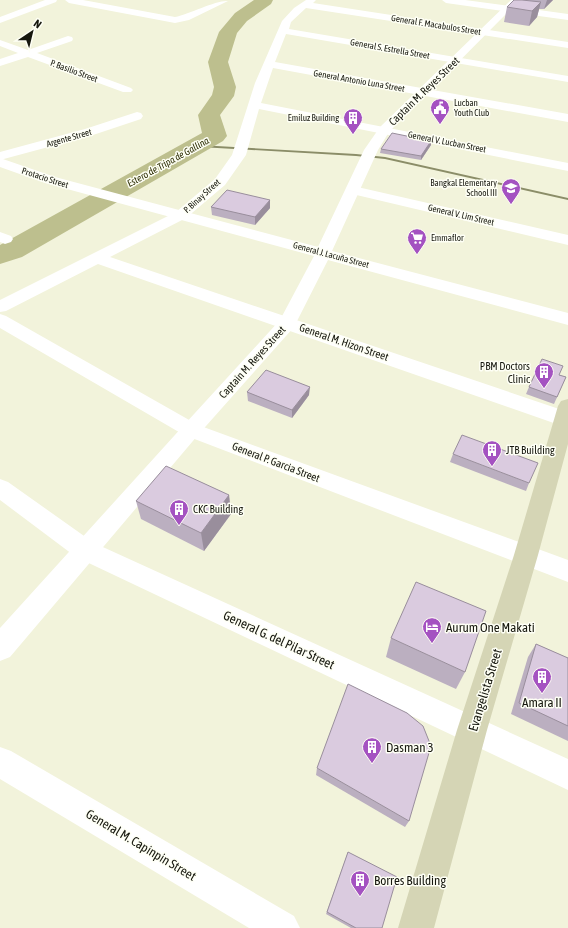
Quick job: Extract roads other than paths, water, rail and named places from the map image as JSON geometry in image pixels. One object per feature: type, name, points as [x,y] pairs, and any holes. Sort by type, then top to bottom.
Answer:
[{"type":"main road","name":"Evangelista Street","points":[[416,928],[472,730],[567,415]]},
{"type":"street","points":[[0,20],[53,0]]},
{"type":"street","points":[[69,0],[172,20],[186,18],[224,2]]},
{"type":"street","points":[[446,0],[568,17]]},
{"type":"street","name":"Captain M. Reyes Street","points":[[0,648],[191,430],[288,323],[323,253],[371,150],[384,130],[516,0]]},
{"type":"street","name":"P. Binay Street","points":[[0,307],[181,215],[220,182],[242,148],[269,64],[292,14],[309,2]]},
{"type":"street","name":"General F. Macabulos Street","points":[[309,2],[568,45]]},
{"type":"street","name":"General S. Estrella Street","points":[[284,31],[568,79]]},
{"type":"street","points":[[0,63],[28,54],[68,38]]},
{"type":"street","name":"P. Basilio Street","points":[[0,43],[126,90]]},
{"type":"street","name":"General Antonio Luna Street","points":[[269,64],[568,118]]},
{"type":"street","name":"General V. Lucban Street","points":[[255,105],[568,167]]},
{"type":"street","name":"Argente Street","points":[[0,156],[89,132],[137,116]]},
{"type":"street","name":"Protacio Street","points":[[0,162],[50,180],[93,192]]},
{"type":"street","name":"General V. Lim Street","points":[[353,190],[568,240]]},
{"type":"street","name":"General J. Lacuña Street","points":[[93,192],[568,319]]},
{"type":"street","name":"General M. Hizon Street","points":[[97,258],[567,415]]},
{"type":"street","name":"General P. Garcia Street","points":[[0,320],[191,430],[568,571]]},
{"type":"street","name":"General G. del Pilar Street","points":[[0,488],[85,550],[568,775]]},
{"type":"street","name":"General M. Capinpin Street","points":[[0,762],[282,928]]},
{"type":"waterway","name":"Estero de Tripa de Gallina","points":[[0,255],[11,251],[215,136],[209,115],[223,96],[225,87],[218,62],[228,32],[241,17],[265,0]]},
{"type":"waterway","points":[[200,146],[385,158],[568,199]]},
{"type":"place","name":"Lucban Youth Club","points":[[440,125]]},
{"type":"place","name":"Emiluz Building","points":[[353,135]]},
{"type":"place","name":"Bangkal Elementary School III","points":[[511,205]]},
{"type":"place","name":"Emmaflor","points":[[417,255]]},
{"type":"place","name":"PBM Doctors Clinic","points":[[544,389]]},
{"type":"place","name":"JTB Building","points":[[492,467]]},
{"type":"place","name":"CKC Building","points":[[179,526]]},
{"type":"place","name":"Aurum One Makati","points":[[432,644]]},
{"type":"place","name":"Amara II","points":[[542,694]]},
{"type":"place","name":"Dasman 3","points":[[372,764]]},
{"type":"place","name":"Borres Building","points":[[360,897]]}]
